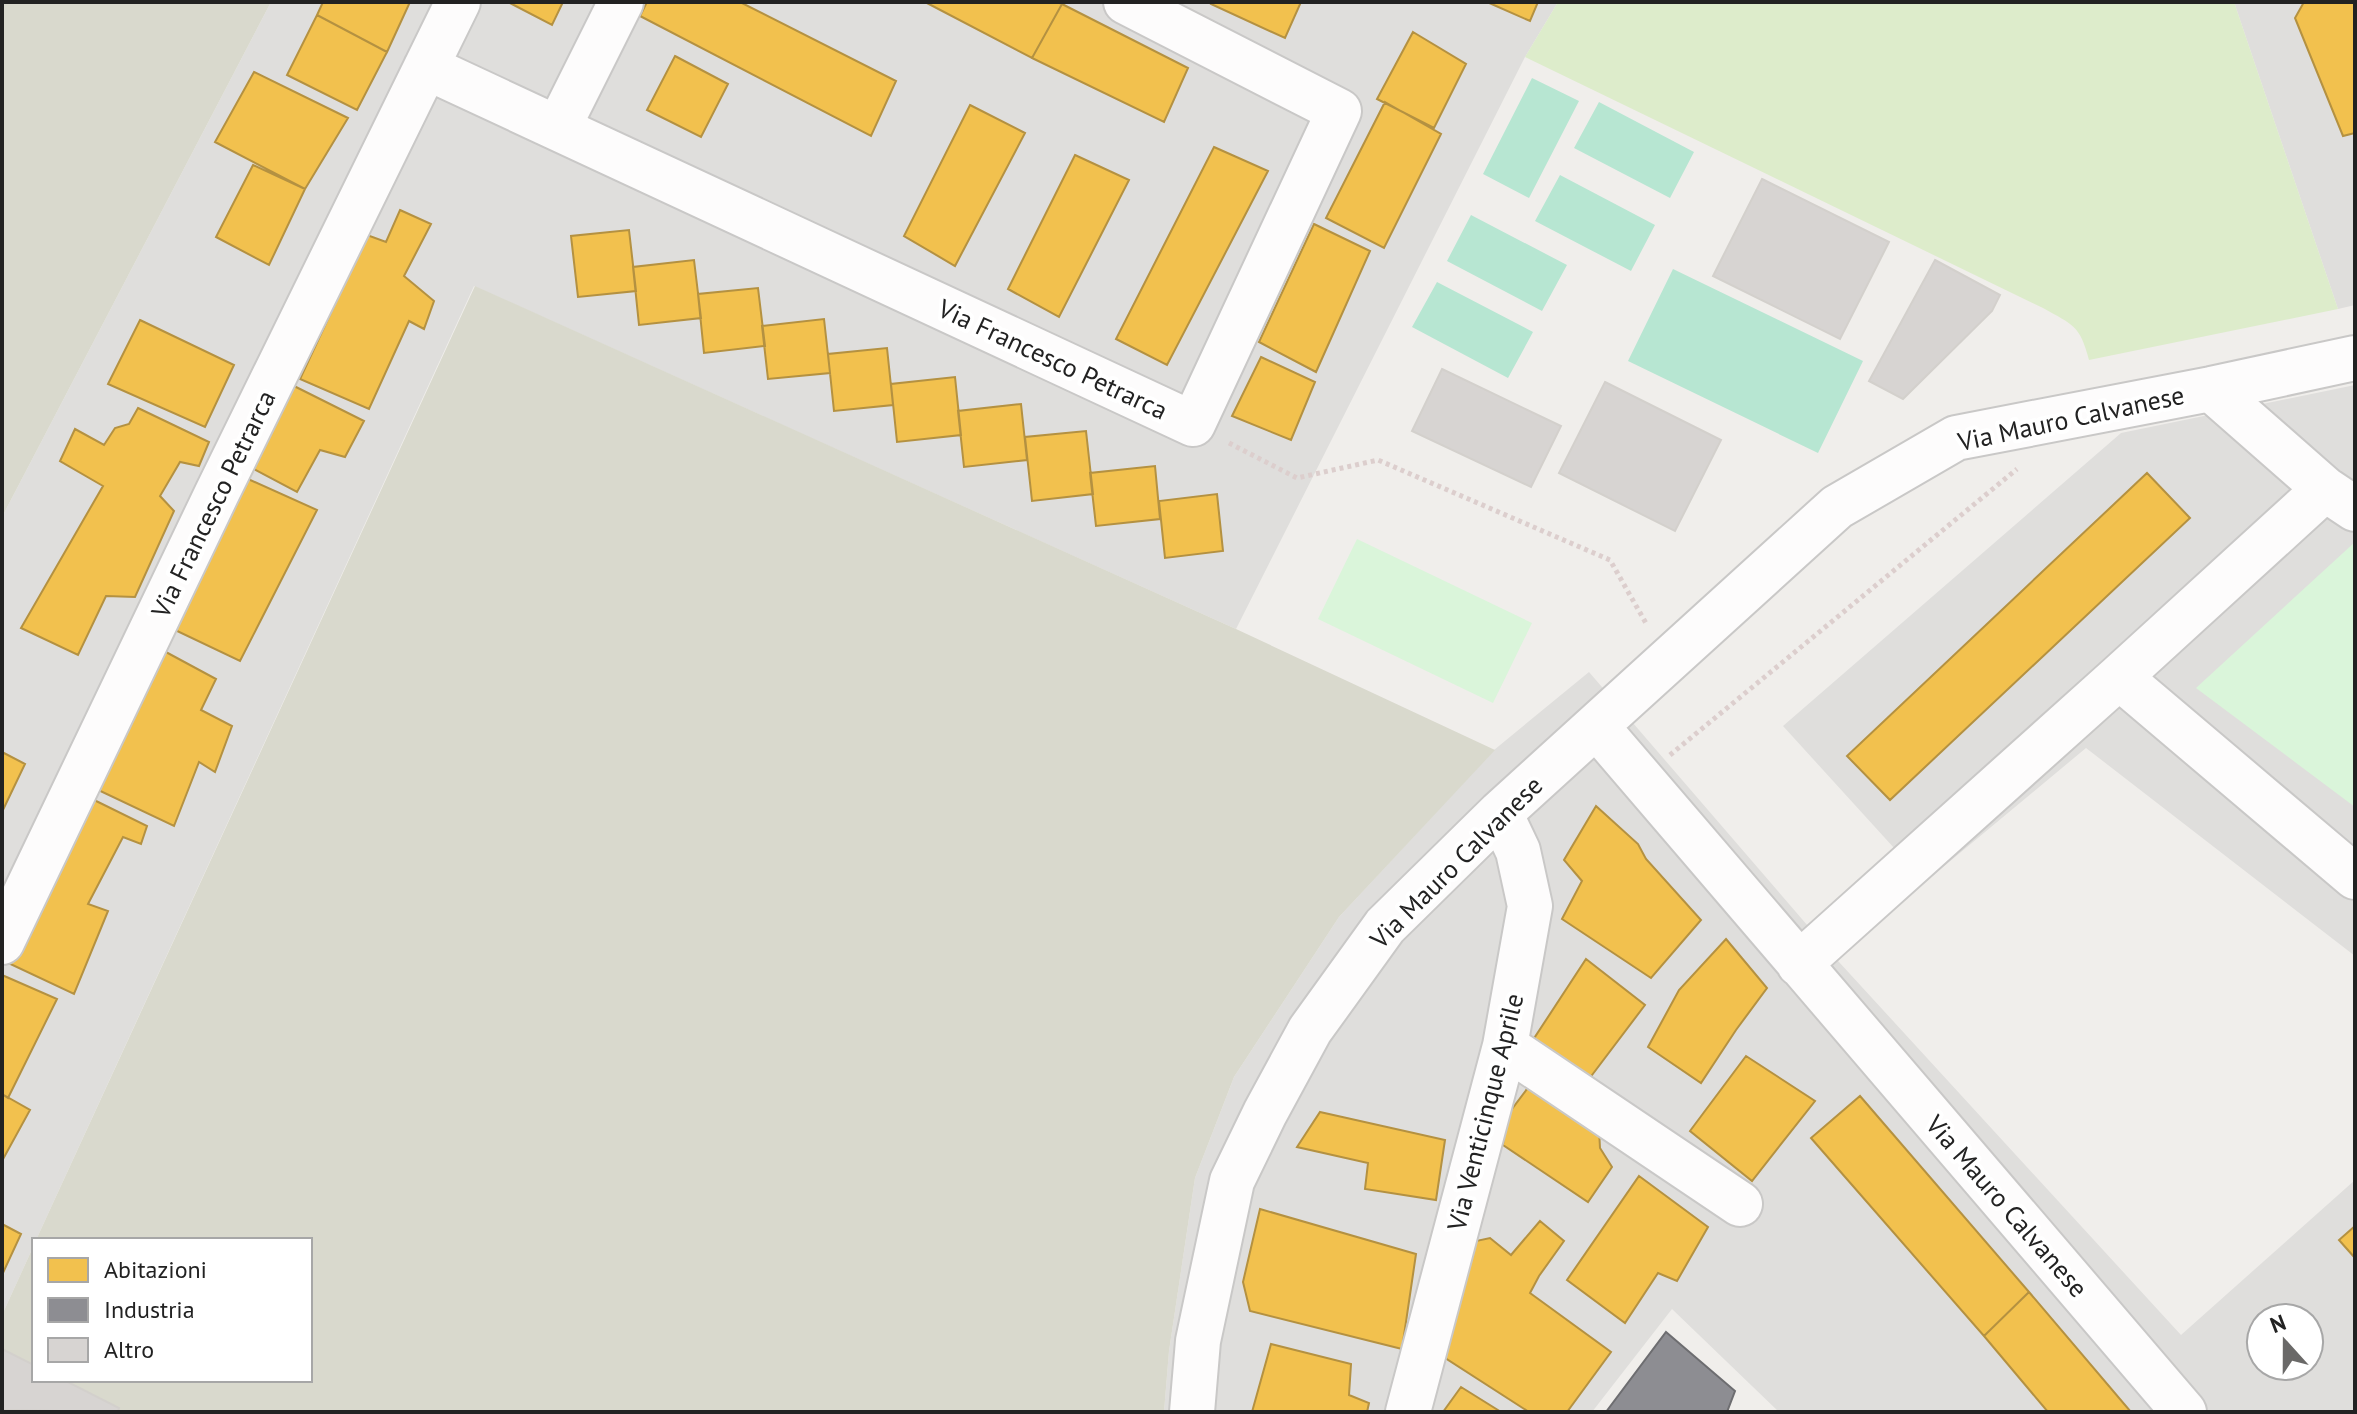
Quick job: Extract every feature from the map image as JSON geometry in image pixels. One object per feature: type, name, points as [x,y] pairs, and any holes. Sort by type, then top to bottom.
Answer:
[{"type":"street","name":"Via Francesco Petrarca","points":[[2,942],[217,493],[458,2]]},
{"type":"street","points":[[558,128],[621,2]]},
{"type":"street","name":"Via Francesco Petrarca","points":[[426,67],[1193,424],[1339,111],[1126,2]]},
{"type":"street","name":"Via Mauro Calvanese","points":[[1192,1412],[1198,1341],[1232,1181],[1310,1030],[1385,926],[1500,813],[1837,507],[1956,438],[2355,358]]},
{"type":"street","points":[[1799,964],[2119,677],[2340,499],[2211,389]]},
{"type":"street","points":[[2119,677],[2355,877]]},
{"type":"street","name":"Via Mauro Calvanese","points":[[1597,727],[2184,1412]]},
{"type":"street","name":"Via Venticinque Aprile","points":[[1408,1412],[1505,1046],[1530,906],[1518,851],[1500,813]]},
{"type":"street","points":[[1505,1046],[1740,1204]]},
{"type":"path","points":[[1193,424],[1297,478],[1378,460],[1610,560],[1647,626]]},
{"type":"path","points":[[1659,764],[2022,465]]},
{"type":"shaded area","points":[[2,2],[271,2],[2,517]]},
{"type":"shaded area","points":[[271,2],[1558,2],[1525,57],[1236,629],[474,286],[37,1238],[32,1238],[32,1249],[2,1315],[2,517]]},
{"type":"shaded area","points":[[2234,2],[2355,2],[2355,305],[2338,309]]},
{"type":"shaded area","points":[[475,286],[1236,629],[1495,750],[1339,917],[1234,1077],[1195,1178],[1169,1351],[1164,1412],[2,1412],[2,1315],[32,1249],[32,1382],[312,1382],[312,1238],[37,1238]]},
{"type":"shaded area","points":[[2355,385],[2355,956],[2086,748],[1925,882],[1783,726],[2121,433]]},
{"type":"shaded area","points":[[1589,672],[1839,962],[2181,1335],[2355,1180],[2355,1412],[1779,1412],[1672,1309],[1592,1412],[1164,1412],[1169,1351],[1195,1178],[1234,1077],[1339,917],[1494,750]]},
{"type":"green space","points":[[1558,2],[2234,2],[2338,309],[2089,360],[2078,333],[2062,318],[1525,57]]},
{"type":"green space","points":[[1532,78],[1579,101],[1529,198],[1483,174]]},
{"type":"green space","points":[[1599,102],[1694,152],[1670,198],[1574,148]]},
{"type":"green space","points":[[1560,175],[1655,225],[1631,271],[1535,221]]},
{"type":"green space","points":[[1471,215],[1567,265],[1542,311],[1447,261]]},
{"type":"green space","points":[[1673,269],[1863,361],[1818,453],[1628,361]]},
{"type":"green space","points":[[1437,282],[1533,332],[1508,378],[1412,327]]},
{"type":"green space","points":[[1357,539],[1532,623],[1493,703],[1318,619]]},
{"type":"green space","points":[[2355,542],[2355,807],[2196,688]]},
{"type":"building: Abitazioni","points":[[323,2],[410,2],[387,52],[317,15]]},
{"type":"building: Abitazioni","points":[[508,2],[563,2],[552,25]]},
{"type":"building: Abitazioni","points":[[647,2],[740,2],[896,81],[871,136],[640,16]]},
{"type":"building: Abitazioni","points":[[925,2],[1057,2],[1062,4],[1032,58]]},
{"type":"building: Abitazioni","points":[[1212,2],[1301,2],[1285,38]]},
{"type":"building: Abitazioni","points":[[1487,2],[1538,2],[1530,21]]},
{"type":"building: Abitazioni","points":[[2304,2],[2355,2],[2355,133],[2343,136],[2295,18]]},
{"type":"building: Abitazioni","points":[[1062,4],[1188,68],[1164,122],[1032,58]]},
{"type":"building: Abitazioni","points":[[317,15],[387,52],[357,110],[287,75]]},
{"type":"building: Abitazioni","points":[[1413,32],[1466,64],[1434,128],[1377,99]]},
{"type":"building: Abitazioni","points":[[675,56],[728,84],[701,137],[647,110]]},
{"type":"building: Abitazioni","points":[[254,72],[348,118],[305,189],[215,142]]},
{"type":"building: Abitazioni","points":[[1385,102],[1441,134],[1384,248],[1326,218]]},
{"type":"building: Abitazioni","points":[[970,105],[1025,133],[955,266],[904,236]]},
{"type":"building: Abitazioni","points":[[1214,147],[1268,171],[1167,365],[1116,339]]},
{"type":"building: Abitazioni","points":[[1075,155],[1129,180],[1059,317],[1008,289]]},
{"type":"building: Abitazioni","points":[[253,165],[305,189],[269,265],[216,237]]},
{"type":"building: Abitazioni","points":[[400,210],[431,224],[404,276],[434,301],[424,329],[409,321],[369,409],[300,379],[367,235],[386,242]]},
{"type":"building: Abitazioni","points":[[1314,224],[1370,251],[1316,372],[1259,342]]},
{"type":"building: Abitazioni","points":[[629,230],[636,291],[578,297],[571,236]]},
{"type":"building: Abitazioni","points":[[694,260],[701,318],[639,325],[633,267]]},
{"type":"building: Abitazioni","points":[[758,288],[765,346],[704,353],[698,294]]},
{"type":"building: Abitazioni","points":[[824,319],[830,373],[768,379],[762,326]]},
{"type":"building: Abitazioni","points":[[140,320],[234,365],[205,427],[108,384]]},
{"type":"building: Abitazioni","points":[[887,348],[893,405],[834,411],[828,354]]},
{"type":"building: Abitazioni","points":[[1261,357],[1315,382],[1291,440],[1232,416]]},
{"type":"building: Abitazioni","points":[[955,377],[961,435],[897,442],[891,384]]},
{"type":"building: Abitazioni","points":[[292,385],[364,421],[345,457],[320,450],[297,492],[250,467]]},
{"type":"building: Abitazioni","points":[[1021,404],[1027,460],[964,467],[958,411]]},
{"type":"building: Abitazioni","points":[[138,408],[209,442],[199,466],[180,462],[160,496],[174,511],[135,597],[106,596],[78,655],[21,628],[103,486],[60,461],[75,429],[104,445],[115,428],[129,424]]},
{"type":"building: Abitazioni","points":[[1086,431],[1093,494],[1032,501],[1025,437]]},
{"type":"building: Abitazioni","points":[[1155,466],[1160,519],[1096,526],[1090,473]]},
{"type":"building: Abitazioni","points":[[2147,473],[2190,518],[1890,800],[1847,756]]},
{"type":"building: Abitazioni","points":[[248,479],[317,510],[240,661],[175,630]]},
{"type":"building: Abitazioni","points":[[1217,494],[1223,551],[1165,558],[1159,501]]},
{"type":"building: Abitazioni","points":[[164,651],[216,679],[201,710],[232,726],[215,772],[199,762],[174,826],[94,788]]},
{"type":"building: Abitazioni","points":[[2,752],[25,764],[2,812]]},
{"type":"building: Abitazioni","points":[[86,796],[147,826],[141,844],[123,837],[88,904],[108,911],[74,994],[4,961]]},
{"type":"building: Abitazioni","points":[[1596,806],[1638,844],[1646,859],[1701,920],[1651,978],[1562,919],[1582,881],[1564,860]]},
{"type":"building: Abitazioni","points":[[1726,939],[1767,988],[1701,1083],[1648,1047],[1679,990]]},
{"type":"building: Abitazioni","points":[[1586,959],[1645,1005],[1586,1083],[1529,1046]]},
{"type":"building: Abitazioni","points":[[2,975],[57,999],[8,1098],[2,1094]]},
{"type":"building: Abitazioni","points":[[1746,1056],[1815,1101],[1752,1181],[1690,1131]]},
{"type":"building: Abitazioni","points":[[1530,1085],[1599,1129],[1600,1148],[1612,1167],[1588,1202],[1503,1145],[1506,1117]]},
{"type":"building: Abitazioni","points":[[2,1094],[30,1110],[2,1161]]},
{"type":"building: Abitazioni","points":[[1860,1096],[2029,1292],[1984,1336],[1811,1138]]},
{"type":"building: Abitazioni","points":[[1320,1112],[1445,1140],[1436,1200],[1365,1189],[1368,1163],[1297,1147]]},
{"type":"building: Abitazioni","points":[[1639,1176],[1708,1227],[1677,1281],[1658,1273],[1625,1323],[1567,1280]]},
{"type":"building: Abitazioni","points":[[1260,1209],[1416,1254],[1402,1349],[1250,1311],[1243,1282]]},
{"type":"building: Abitazioni","points":[[1540,1221],[1564,1241],[1530,1293],[1611,1352],[1567,1412],[1529,1412],[1439,1354],[1476,1241],[1490,1238],[1511,1255]]},
{"type":"building: Abitazioni","points":[[2,1224],[21,1234],[2,1275]]},
{"type":"building: Abitazioni","points":[[2355,1226],[2355,1258],[2339,1240]]},
{"type":"building: Abitazioni","points":[[2029,1292],[2131,1412],[2048,1412],[1984,1336]]},
{"type":"building: Abitazioni","points":[[1271,1344],[1351,1364],[1349,1395],[1369,1403],[1367,1412],[1252,1412]]},
{"type":"building: Abitazioni","points":[[1461,1387],[1501,1412],[1443,1412]]},
{"type":"building: Industria","points":[[1666,1332],[1735,1391],[1727,1412],[1606,1412]]},
{"type":"building: Altro","points":[[1762,179],[1889,242],[1840,339],[1713,276]]},
{"type":"building: Altro","points":[[1935,260],[2000,295],[1992,311],[1903,399],[1869,381]]},
{"type":"building: Altro","points":[[1442,369],[1561,426],[1531,487],[1412,431]]},
{"type":"building: Altro","points":[[1605,382],[1721,440],[1675,531],[1559,473]]},
{"type":"building: Altro","points":[[2,1349],[32,1364],[32,1382],[68,1382],[119,1408],[118,1412],[2,1410]]}]
